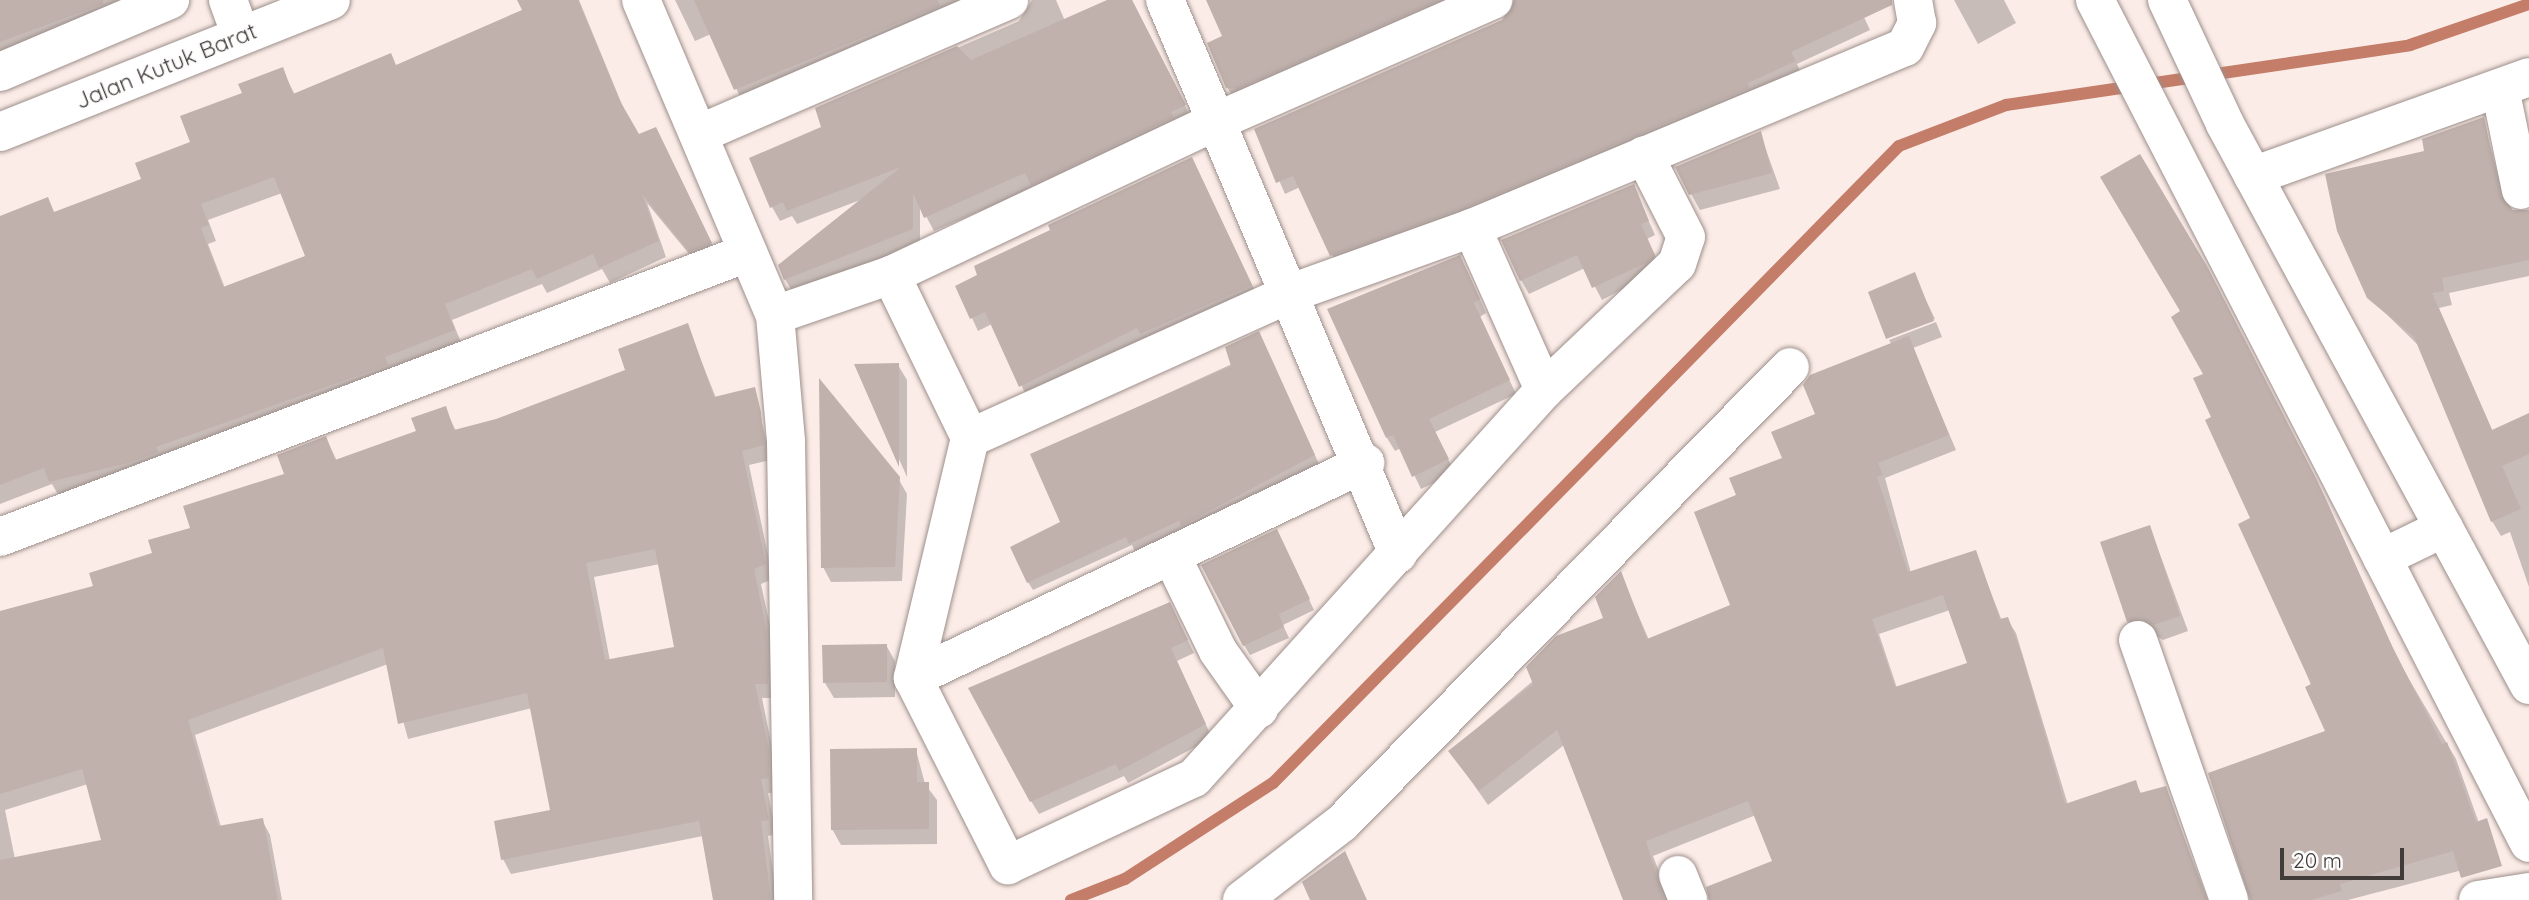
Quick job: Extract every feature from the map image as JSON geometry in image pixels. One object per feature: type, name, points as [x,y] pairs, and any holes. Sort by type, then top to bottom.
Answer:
[{"type":"street","points":[[0,72],[170,0]]},
{"type":"street","points":[[228,0],[241,36]]},
{"type":"street","name":"Jalan Kutuk Barat","points":[[0,132],[331,0]]},
{"type":"street","points":[[641,0],[775,315],[786,442],[793,900]]},
{"type":"street","points":[[699,134],[1009,0]]},
{"type":"street","points":[[1165,0],[1365,463],[1398,554]]},
{"type":"street","points":[[775,315],[891,275],[1215,121],[1493,0]]},
{"type":"street","points":[[970,439],[1292,293],[1472,228],[1905,47],[1917,23],[1913,0]]},
{"type":"street","points":[[2095,0],[2529,843]]},
{"type":"street","points":[[2167,0],[2225,124],[2529,685]]},
{"type":"street","points":[[2253,176],[2515,82],[2521,190]]},
{"type":"street","points":[[891,275],[970,439],[913,678],[1008,865],[1174,792],[1259,709],[1544,390],[1677,264],[1686,237],[1644,155]]},
{"type":"street","points":[[1472,228],[1544,390]]},
{"type":"street","points":[[0,537],[747,253]]},
{"type":"street","points":[[1242,900],[1342,823],[1790,367]]},
{"type":"street","points":[[913,678],[1173,559],[1365,463]]},
{"type":"street","points":[[2382,558],[2444,528]]},
{"type":"street","points":[[1173,559],[1218,651],[1259,709]]},
{"type":"street","points":[[2138,640],[2229,900]]},
{"type":"street","points":[[2478,900],[2529,892]]},
{"type":"building","points":[[0,0],[103,0],[103,4],[0,42]]},
{"type":"building","points":[[517,0],[578,0],[620,101],[639,134],[656,127],[712,243],[689,252],[642,194],[659,241],[599,268],[593,254],[537,279],[532,269],[445,304],[455,330],[385,357],[388,365],[156,447],[158,452],[128,463],[49,482],[44,468],[0,485],[0,216],[48,197],[54,212],[141,179],[135,163],[190,142],[180,116],[242,93],[238,84],[283,67],[293,94],[391,53],[396,65],[522,10]],"holes":[[[274,177],[305,256],[223,287],[201,228],[209,225],[201,204]]]},
{"type":"building","points":[[694,0],[938,0],[940,6],[734,90]]},
{"type":"building","points":[[1107,0],[1132,0],[1186,105],[1171,112],[1174,117],[1031,185],[1025,173],[924,218],[913,193],[913,229],[784,280],[778,265],[901,167],[787,211],[783,202],[770,208],[749,158],[821,127],[815,108],[957,46],[971,60]]},
{"type":"building","points":[[1206,0],[1439,0],[1237,89],[1226,88],[1207,43],[1222,36]]},
{"type":"building","points":[[1514,0],[1892,0],[1892,5],[1791,52],[1796,61],[1748,83],[1749,88],[1464,208],[1330,256],[1293,176],[1276,183],[1254,129],[1502,20]]},
{"type":"building","points":[[2484,117],[2500,195],[2513,210],[2529,210],[2529,260],[2442,278],[2444,291],[2432,293],[2492,430],[2529,413],[2529,454],[2502,466],[2521,509],[2491,522],[2414,337],[2367,298],[2337,231],[2325,174],[2424,151],[2422,139]]},
{"type":"building","points":[[1761,131],[1772,173],[1689,195],[1675,167]]},
{"type":"building","points":[[2140,154],[2207,266],[2317,480],[2392,646],[2442,744],[2447,742],[2476,822],[2487,818],[2502,866],[2461,878],[2453,851],[2340,884],[2342,891],[2311,900],[2250,900],[2208,773],[2325,731],[2305,687],[2311,684],[2238,524],[2250,518],[2205,420],[2211,417],[2193,378],[2203,374],[2171,317],[2180,311],[2100,177]]},
{"type":"building","points":[[1192,157],[1252,285],[1140,334],[1137,328],[1019,387],[985,312],[970,319],[955,286],[977,275],[974,266],[1050,230],[1048,225]]},
{"type":"building","points":[[1634,184],[1649,221],[1641,224],[1655,255],[1648,262],[1592,288],[1577,255],[1520,281],[1501,240]]},
{"type":"building","points":[[1460,255],[1480,299],[1474,303],[1510,380],[1429,419],[1449,459],[1412,477],[1393,435],[1386,438],[1327,309]]},
{"type":"building","points":[[1915,272],[1934,321],[1886,339],[1868,292]]},
{"type":"building","points":[[688,323],[714,397],[755,387],[764,445],[742,451],[766,564],[754,569],[767,633],[768,684],[755,684],[769,750],[769,778],[761,779],[769,820],[761,821],[771,900],[713,900],[699,821],[501,860],[494,821],[550,810],[527,693],[398,724],[383,648],[188,720],[218,826],[263,818],[278,900],[0,900],[0,860],[101,840],[82,769],[0,794],[0,611],[93,586],[89,573],[152,553],[148,540],[190,528],[183,506],[284,474],[277,455],[326,436],[335,460],[416,431],[411,418],[446,406],[454,430],[496,419],[625,370],[618,349]],"holes":[[[655,549],[674,647],[605,660],[586,563]]]},
{"type":"building","points":[[1259,331],[1315,455],[1181,526],[1179,521],[1129,544],[1126,537],[1027,583],[1010,547],[1060,522],[1030,454],[1231,366],[1225,347]]},
{"type":"building","points":[[1909,336],[1949,435],[1878,463],[1883,475],[1877,477],[1908,572],[1976,550],[2000,619],[2008,617],[2022,655],[2065,804],[2136,780],[2140,793],[2166,786],[2206,900],[1709,900],[1706,887],[1772,861],[1748,801],[1646,841],[1664,900],[1623,900],[1557,730],[1479,791],[1448,751],[1533,684],[1526,667],[1556,636],[1603,618],[1595,597],[1621,571],[1647,639],[1730,605],[1694,512],[1736,495],[1729,478],[1782,458],[1771,432],[1815,414],[1803,385],[1810,375]],"holes":[[[1943,595],[1967,663],[1895,687],[1872,619]]]},
{"type":"building","points":[[899,363],[899,467],[854,364]]},
{"type":"building","points":[[819,378],[900,477],[895,567],[821,568]]},
{"type":"building","points":[[2150,525],[2180,616],[2153,625],[2141,618],[2127,622],[2100,542]]},
{"type":"building","points":[[1277,529],[1310,599],[1279,614],[1284,627],[1243,646],[1201,565]]},
{"type":"building","points":[[1170,602],[1188,640],[1171,648],[1206,724],[1119,771],[1116,764],[1030,802],[968,688]]},
{"type":"building","points":[[887,644],[887,682],[823,683],[822,645]]},
{"type":"building","points":[[917,748],[917,782],[929,782],[929,829],[831,830],[830,749]]},
{"type":"building","points":[[1345,851],[1367,900],[1310,900],[1302,882]]},
{"type":"waterway","points":[[1071,900],[1125,879],[1273,783],[1899,146],[2006,105],[2410,45],[2529,4]]}]
